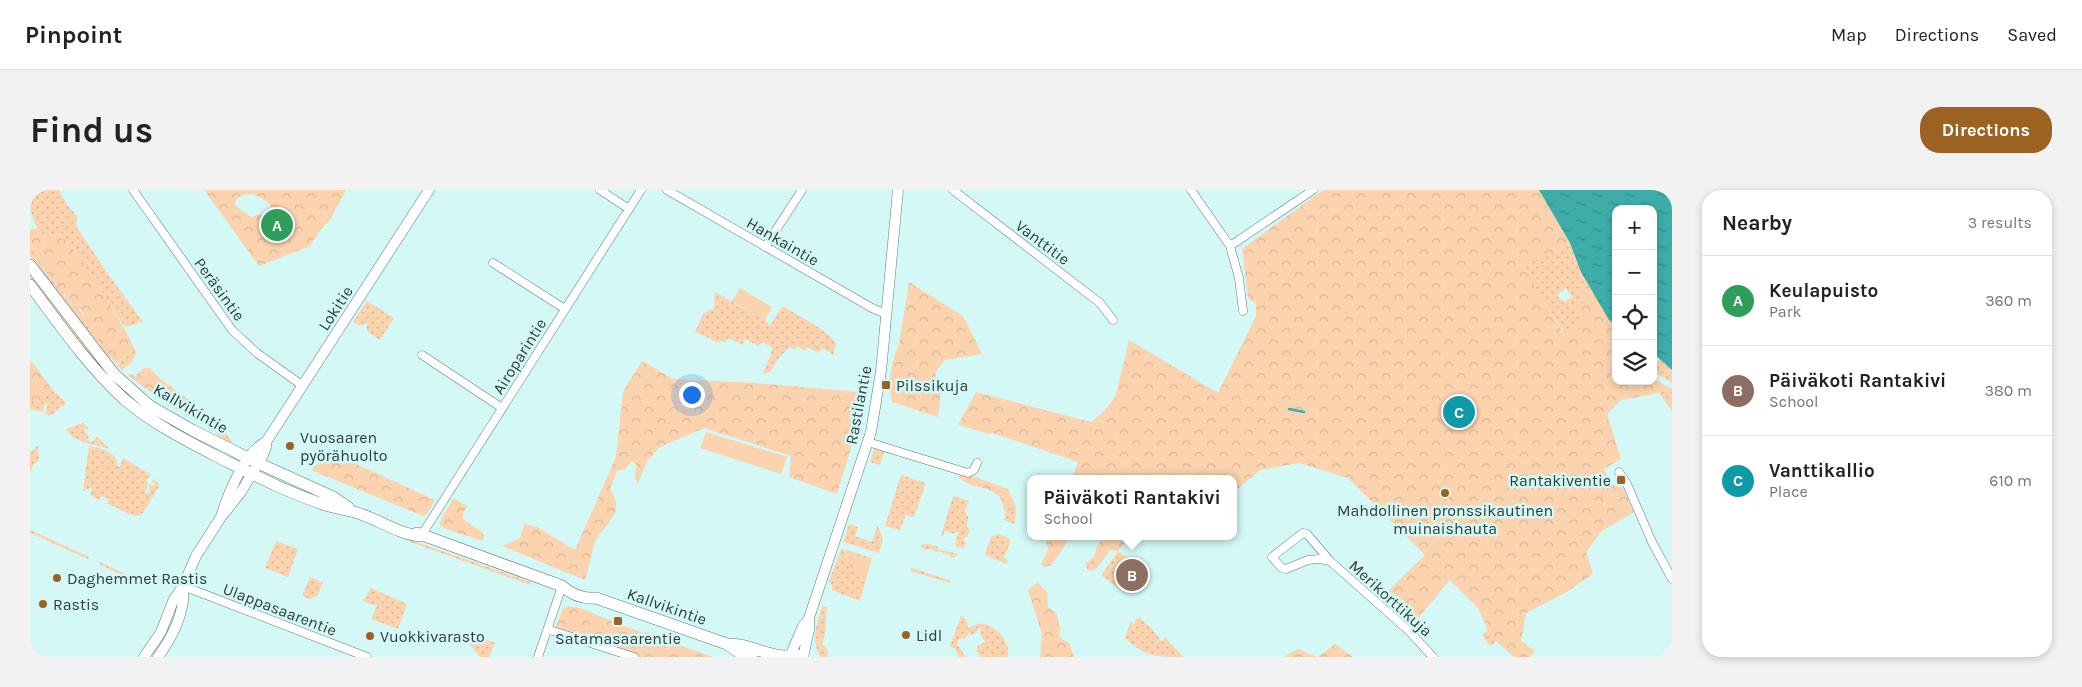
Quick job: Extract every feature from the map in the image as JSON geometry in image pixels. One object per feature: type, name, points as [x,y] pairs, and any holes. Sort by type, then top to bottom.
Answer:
[{"type":"main road","name":"Kallvikintie","points":[[30,266],[114,374],[135,394],[165,416],[253,461],[333,497],[352,511]]},
{"type":"main road","name":"Kallvikintie","points":[[30,285],[88,360],[124,398],[171,432],[247,471],[329,506],[352,511],[390,525],[395,531],[407,535],[421,536],[562,586],[569,592],[587,599],[596,598],[728,644],[741,644],[772,654],[803,657]]},
{"type":"main road","name":"Kallvikintie","points":[[728,644],[738,652],[752,657]]},
{"type":"street","name":"Peräsintie","points":[[133,190],[236,334],[257,353],[302,386]]},
{"type":"street","name":"Lokitie","points":[[183,586],[192,564],[221,517],[231,506],[253,461],[266,447],[266,442],[429,190]]},
{"type":"street","points":[[600,190],[629,208]]},
{"type":"street","name":"Airoparintie","points":[[421,536],[640,190]]},
{"type":"street","name":"Hankaintie","points":[[667,190],[872,308],[886,314]]},
{"type":"street","points":[[765,247],[802,190]]},
{"type":"street","name":"Rastilantie","points":[[787,656],[809,618],[868,442],[879,384],[898,190]]},
{"type":"street","name":"Vanttitie","points":[[953,190],[1100,303],[1113,320]]},
{"type":"street","points":[[1191,190],[1230,246],[1240,278],[1243,311]]},
{"type":"street","points":[[1230,246],[1313,190]]},
{"type":"street","points":[[493,263],[565,308]]},
{"type":"street","points":[[422,355],[502,408]]},
{"type":"street","points":[[868,442],[968,473],[974,470],[977,463]]},
{"type":"street","points":[[1619,472],[1627,484],[1652,542],[1672,579]]},
{"type":"street","name":"Merikorttikuja","points":[[1330,561],[1308,560],[1286,569],[1282,568],[1272,557],[1304,532],[1330,561],[1418,639],[1433,657]]},
{"type":"street","points":[[144,657],[161,632],[173,601],[183,586]]},
{"type":"street","points":[[158,657],[171,638],[184,604],[183,586]]},
{"type":"street","name":"Ulappasaarentie","points":[[183,586],[367,657]]},
{"type":"street","points":[[538,657],[562,586]]},
{"type":"street","name":"Rastilantie","points":[[803,657],[809,630],[809,618]]},
{"type":"street","points":[[553,631],[634,657]]},
{"type":"green space","points":[[30,190],[59,190],[67,205],[77,216],[76,226],[143,322],[125,327],[68,242],[52,235],[45,235],[40,230],[32,215]]},
{"type":"green space","points":[[204,190],[346,190],[330,220],[320,230],[310,246],[259,266]],"holes":[[[251,194],[268,202],[272,208],[270,217],[260,214],[251,217],[236,206],[236,200],[244,195]]]},
{"type":"green space","points":[[1323,190],[1539,190],[1570,243],[1524,268],[1563,333],[1582,319],[1576,307],[1584,301],[1581,293],[1591,287],[1612,322],[1612,385],[1657,385],[1657,380],[1670,388],[1659,393],[1621,400],[1607,414],[1621,459],[1604,469],[1611,484],[1623,488],[1634,512],[1602,531],[1586,552],[1593,574],[1565,593],[1526,613],[1521,641],[1535,651],[1530,657],[1514,657],[1491,637],[1478,608],[1450,580],[1413,624],[1382,597],[1425,555],[1348,478],[1299,463],[1260,470],[1237,490],[1237,475],[1073,475],[1078,462],[992,433],[958,425],[976,392],[1091,422],[1115,398],[1129,340],[1218,393],[1256,316],[1256,304],[1248,298],[1242,249]]},
{"type":"green space","points":[[37,228],[45,235],[65,240],[73,248],[117,316],[136,354],[126,356],[116,364],[82,319],[84,314],[73,304],[39,263],[30,242],[30,230]]},
{"type":"green space","points":[[30,242],[39,263],[72,304],[76,305],[112,357],[109,360],[30,256]]},
{"type":"green space","points":[[1570,243],[1581,272],[1591,287],[1581,293],[1584,300],[1582,319],[1564,333],[1523,268]],"holes":[[[1566,288],[1572,297],[1564,302],[1558,294]]]},
{"type":"green space","points":[[30,272],[103,366],[109,379],[30,277]]},
{"type":"green space","points":[[909,282],[963,316],[982,354],[945,360],[935,373],[941,388],[938,417],[892,402],[890,388],[891,373],[899,344]]},
{"type":"green space","points":[[740,288],[772,307],[765,320],[732,301]]},
{"type":"green space","points":[[715,292],[765,320],[770,326],[782,306],[830,336],[836,343],[833,355],[823,348],[819,353],[807,347],[805,351],[797,346],[795,350],[789,347],[770,372],[763,374],[773,348],[763,342],[758,346],[745,339],[742,345],[729,338],[725,342],[720,341],[719,343],[695,332],[703,314],[714,308]]},
{"type":"green space","points":[[367,301],[394,318],[380,340],[367,331],[367,323],[359,326],[353,322]]},
{"type":"green space","points":[[136,354],[132,362],[122,370],[116,365],[126,356]]},
{"type":"green space","points":[[1660,359],[1672,369],[1672,383],[1657,374],[1657,362]]},
{"type":"green space","points":[[30,360],[56,394],[66,403],[50,416],[45,414],[48,404],[45,404],[43,412],[30,409]]},
{"type":"green space","points":[[30,360],[50,386],[43,392],[45,403],[30,399]]},
{"type":"green space","points":[[642,361],[673,379],[755,383],[859,392],[853,442],[837,494],[789,477],[791,456],[704,428],[660,447],[648,460],[638,483],[635,479],[636,464],[632,461],[625,469],[617,471],[610,489],[615,498],[615,513],[597,538],[585,580],[502,546],[520,538],[524,524],[537,527],[575,550],[616,457],[623,392]]},
{"type":"green space","points":[[144,368],[150,368],[158,377],[189,400],[206,420],[206,424],[170,406],[127,375],[135,376]]},
{"type":"green space","points":[[1672,388],[1672,411],[1659,393]]},
{"type":"green space","points":[[83,423],[88,428],[84,430],[89,437],[87,440],[92,442],[97,437],[110,449],[79,440],[69,434],[66,429]]},
{"type":"green space","points":[[222,429],[232,441],[230,445],[216,434],[218,430]]},
{"type":"green space","points":[[706,432],[787,457],[781,474],[700,448]]},
{"type":"green space","points":[[38,445],[39,460],[33,465],[30,474],[30,453]]},
{"type":"green space","points":[[89,446],[112,454],[117,461],[117,466],[120,467],[123,458],[151,475],[146,480],[148,483],[145,493],[150,493],[149,484],[153,486],[155,484],[152,481],[154,479],[159,484],[143,513],[138,516],[131,515],[107,503],[109,499],[102,496],[99,500],[90,495],[93,487],[83,491]]},
{"type":"green space","points":[[875,447],[892,452],[891,454],[884,452],[880,465],[870,462]]},
{"type":"green space","points":[[330,452],[435,500],[427,514],[423,516],[311,470]]},
{"type":"green space","points":[[960,474],[972,476],[1008,489],[1016,507],[1006,512],[997,494],[988,489],[968,484],[959,478]]},
{"type":"green space","points":[[901,475],[926,483],[914,517],[906,515],[900,530],[885,526]]},
{"type":"green space","points":[[953,496],[969,501],[965,511],[968,517],[967,528],[970,529],[963,541],[966,542],[964,549],[955,546],[958,533],[945,531],[943,536],[941,536]]},
{"type":"green space","points":[[454,498],[468,507],[463,512],[463,519],[484,535],[483,541],[446,529],[440,525],[442,517]]},
{"type":"green space","points":[[1016,507],[1015,524],[1004,520],[1006,512]]},
{"type":"green space","points":[[849,524],[858,527],[855,536],[872,542],[877,527],[879,528],[883,540],[879,553],[843,542]]},
{"type":"green space","points":[[30,530],[89,557],[88,559],[30,533]]},
{"type":"green space","points":[[999,534],[1011,540],[1004,558],[1008,560],[1007,564],[985,555],[991,537]]},
{"type":"green space","points":[[411,540],[531,582],[530,585],[410,542]]},
{"type":"green space","points":[[1046,540],[1068,540],[1052,565],[1044,567],[1041,564],[1048,550]]},
{"type":"green space","points":[[1101,540],[1128,540],[1118,551],[1110,550],[1101,563],[1094,556]]},
{"type":"green space","points":[[276,541],[298,549],[288,577],[265,568]]},
{"type":"green space","points":[[928,544],[938,547],[937,549],[958,554],[954,558],[929,548],[928,550],[923,549],[920,545]]},
{"type":"green space","points":[[841,549],[843,549],[848,564],[866,579],[860,601],[832,590],[832,585],[829,582]]},
{"type":"green space","points":[[843,549],[872,558],[866,579],[848,564]]},
{"type":"green space","points":[[1118,551],[1133,562],[1121,577],[1129,584],[1124,591],[1101,576]]},
{"type":"green space","points":[[1094,556],[1101,563],[1091,571],[1087,569],[1085,562],[1088,562]]},
{"type":"green space","points":[[100,562],[136,579],[135,582],[99,564]]},
{"type":"green space","points":[[911,568],[950,580],[950,583],[910,571]]},
{"type":"green space","points":[[310,577],[323,583],[317,596],[310,599],[302,596]]},
{"type":"green space","points":[[1038,582],[1047,593],[1048,607],[1057,614],[1059,635],[1069,643],[1074,657],[1040,657],[1042,634],[1028,590]]},
{"type":"green space","points":[[371,588],[407,604],[398,629],[371,619],[377,606],[363,601]]},
{"type":"green space","points":[[568,606],[580,608],[624,626],[713,657],[640,657],[555,629],[563,608]]},
{"type":"green space","points":[[822,606],[827,607],[825,634],[822,643],[828,651],[828,657],[821,657],[815,639]]},
{"type":"green space","points":[[961,616],[966,619],[968,628],[978,624],[985,624],[996,630],[1005,640],[1008,652],[1007,657],[980,657],[976,650],[978,649],[977,646],[985,642],[980,633],[981,629],[978,628],[977,632],[971,635],[969,632],[966,638],[959,639],[957,646],[960,647],[965,657],[959,657],[955,649],[950,646]]},
{"type":"green space","points":[[1140,618],[1162,642],[1165,637],[1183,657],[1151,655],[1139,649],[1125,638],[1131,620],[1133,626],[1136,619]]},
{"type":"green space","points":[[1490,628],[1502,635],[1491,646],[1484,639],[1483,634]]},
{"type":"green space","points":[[471,634],[495,643],[489,657],[480,657],[470,645]]},
{"type":"green space","points":[[1335,644],[1353,657],[1318,657]]},
{"type":"green space","points":[[1298,649],[1317,657],[1284,657]]},
{"type":"water","points":[[1539,190],[1672,190],[1672,370],[1657,357],[1657,205],[1612,205],[1612,322],[1581,272],[1570,243]]},
{"type":"waterway","points":[[1289,409],[1304,412]]},
{"type":"place","name":"Keulapuisto","points":[[277,225]]},
{"type":"place","name":"Pilssikuja","points":[[886,385]]},
{"type":"place","name":"Vanttikallio","points":[[1459,412]]},
{"type":"place","name":"Vuosaaren pyörähuolto","points":[[290,446]]},
{"type":"place","name":"Rantakiventie","points":[[1621,480]]},
{"type":"place","name":"Mahdollinen pronssikautinen muinaishauta","points":[[1445,493]]},
{"type":"place","name":"Päiväkoti Rantakivi","points":[[1132,575]]},
{"type":"place","name":"Daghemmet Rastis","points":[[57,578]]},
{"type":"place","name":"Rastis","points":[[43,604]]},
{"type":"place","name":"Satamasaarentie","points":[[618,621]]},
{"type":"place","name":"Lidl","points":[[906,635]]},
{"type":"place","name":"Vuokkivarasto","points":[[370,636]]}]
